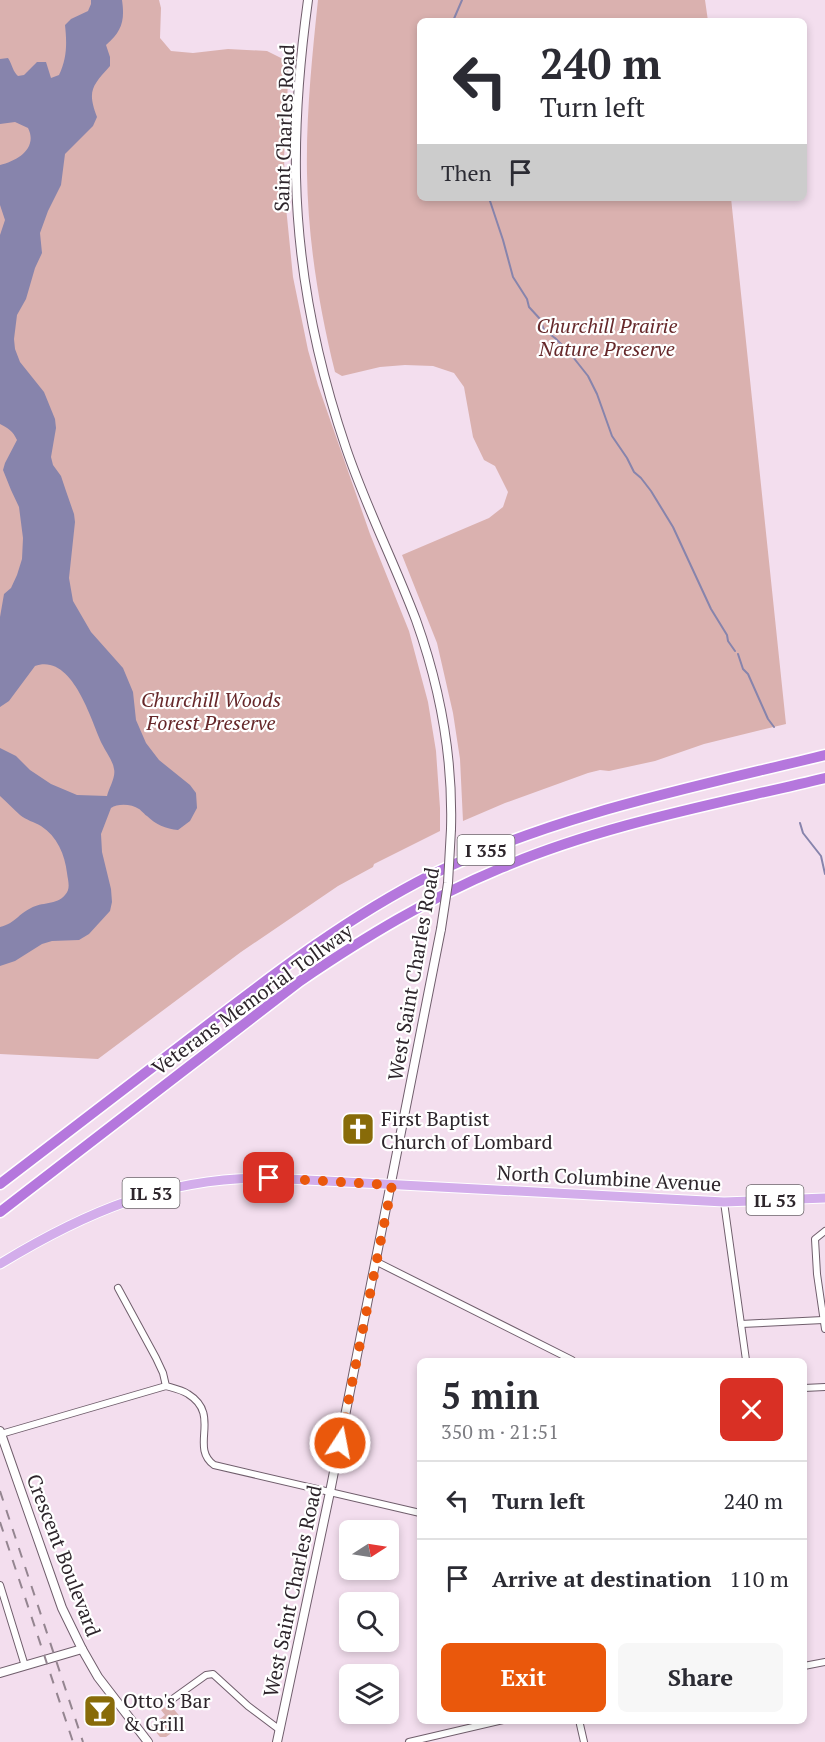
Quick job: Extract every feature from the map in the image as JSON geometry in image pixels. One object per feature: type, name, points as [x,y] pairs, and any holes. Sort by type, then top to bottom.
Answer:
[{"type":"highway","name":"Veterans Memorial Tollway","points":[[0,1184],[286,964],[357,916],[430,876],[494,847],[564,821],[626,803],[825,755]]},
{"type":"highway","name":"Veterans Memorial Tollway","points":[[0,1212],[300,981],[428,901],[502,867],[576,840],[825,778]]},
{"type":"main road","name":"Saint Charles Road","points":[[308,0],[297,111],[298,224],[314,332],[328,391],[352,466]]},
{"type":"main road","name":"West Saint Charles Road","points":[[277,1742],[392,1185],[441,929],[449,873],[450,777],[437,691],[411,607],[352,466]]},
{"type":"main road","name":"IL 53","points":[[0,1264],[87,1216],[129,1200],[173,1188],[234,1178],[392,1185]]},
{"type":"main road","name":"North Columbine Avenue","points":[[392,1185],[724,1202],[825,1198]]},
{"type":"main road","points":[[0,1673],[82,1649]]},
{"type":"main road","name":"Crescent Boulevard","points":[[82,1649],[98,1677],[148,1742]]},
{"type":"street","points":[[724,1202],[746,1358]]},
{"type":"street","points":[[825,1231],[815,1239],[817,1274],[825,1329]]},
{"type":"street","points":[[375,1261],[568,1358]]},
{"type":"street","points":[[118,1288],[156,1358],[166,1386]]},
{"type":"street","points":[[741,1324],[823,1320]]},
{"type":"street","points":[[1,1432],[166,1386],[188,1394],[199,1405],[205,1420],[203,1450],[208,1461],[214,1465],[417,1512]]},
{"type":"street","points":[[807,1388],[825,1387]]},
{"type":"street","name":"Crescent Boulevard","points":[[1,1432],[62,1608],[82,1649]]},
{"type":"street","points":[[0,1585],[25,1666]]},
{"type":"street","points":[[807,1665],[825,1662]]},
{"type":"street","points":[[174,1698],[206,1675],[213,1674],[248,1706],[280,1730]]},
{"type":"street","points":[[410,1742],[442,1738],[489,1724]]},
{"type":"street","points":[[580,1724],[584,1742]]},
{"type":"green space","name":"Churchill Woods Forest Preserve","points":[[0,0],[159,0],[160,38],[171,51],[193,53],[228,49],[267,51],[289,62],[284,158],[286,207],[293,277],[308,350],[370,534],[409,631],[428,702],[436,751],[440,831],[374,864],[373,867],[338,886],[241,952],[98,1059],[0,1054]]},
{"type":"green space","name":"Churchill Prairie Nature Preserve","points":[[318,0],[705,0],[708,18],[417,18],[417,201],[731,201],[786,724],[704,744],[655,761],[588,773],[463,821],[460,759],[453,713],[437,643],[402,555],[489,518],[503,507],[508,492],[495,466],[484,460],[473,437],[464,387],[454,373],[433,366],[405,365],[380,367],[342,376],[335,372],[315,274],[308,198],[308,108]]},
{"type":"green space","points":[[171,1706],[183,1720],[182,1725],[166,1737],[160,1737],[151,1726],[165,1715],[161,1710]]},
{"type":"shaded area","points":[[91,0],[122,0],[121,25],[116,35],[106,45],[110,66],[93,89],[92,101],[97,117],[93,126],[65,154],[61,185],[40,233],[42,253],[26,299],[17,315],[15,349],[20,362],[44,392],[55,419],[56,428],[51,457],[53,465],[61,476],[75,522],[69,578],[73,601],[91,632],[123,668],[133,692],[136,720],[146,743],[159,760],[190,785],[196,793],[197,808],[190,821],[178,830],[157,824],[133,806],[121,805],[111,808],[101,834],[102,852],[111,889],[110,911],[89,934],[79,940],[52,941],[42,944],[15,961],[0,966],[0,927],[10,923],[31,908],[62,898],[67,893],[69,885],[62,853],[52,835],[41,826],[20,815],[0,796],[0,748],[16,756],[30,770],[51,784],[77,795],[107,796],[114,772],[79,692],[60,669],[48,665],[35,666],[9,701],[0,707],[0,617],[4,594],[11,588],[22,559],[23,538],[19,507],[3,470],[17,440],[10,430],[0,424],[0,235],[5,220],[0,205],[0,165],[19,157],[24,152],[30,142],[30,135],[28,128],[15,122],[0,124],[0,59],[8,58],[18,76],[24,75],[37,62],[46,62],[51,78],[59,75],[66,51],[65,25],[71,19],[88,11]]},
{"type":"waterway","points":[[454,18],[462,0]]},
{"type":"waterway","points":[[490,201],[513,277],[527,299],[529,307],[540,319],[544,330],[569,352],[588,376],[612,436],[673,527],[711,609],[735,651]]},
{"type":"waterway","points":[[738,654],[743,669],[748,674],[768,719],[774,727]]},
{"type":"waterway","points":[[800,823],[803,833],[821,856],[825,874]]},
{"type":"railway","points":[[0,1491],[83,1742]]},
{"type":"railway","points":[[0,1522],[73,1742]]},
{"type":"place","name":"First Baptist Church of Lombard","points":[[358,1129]]},
{"type":"place","name":"Otto's Bar & Grill","points":[[100,1711]]},
{"type":"route","points":[[269,1178],[392,1185],[340,1443]]}]
